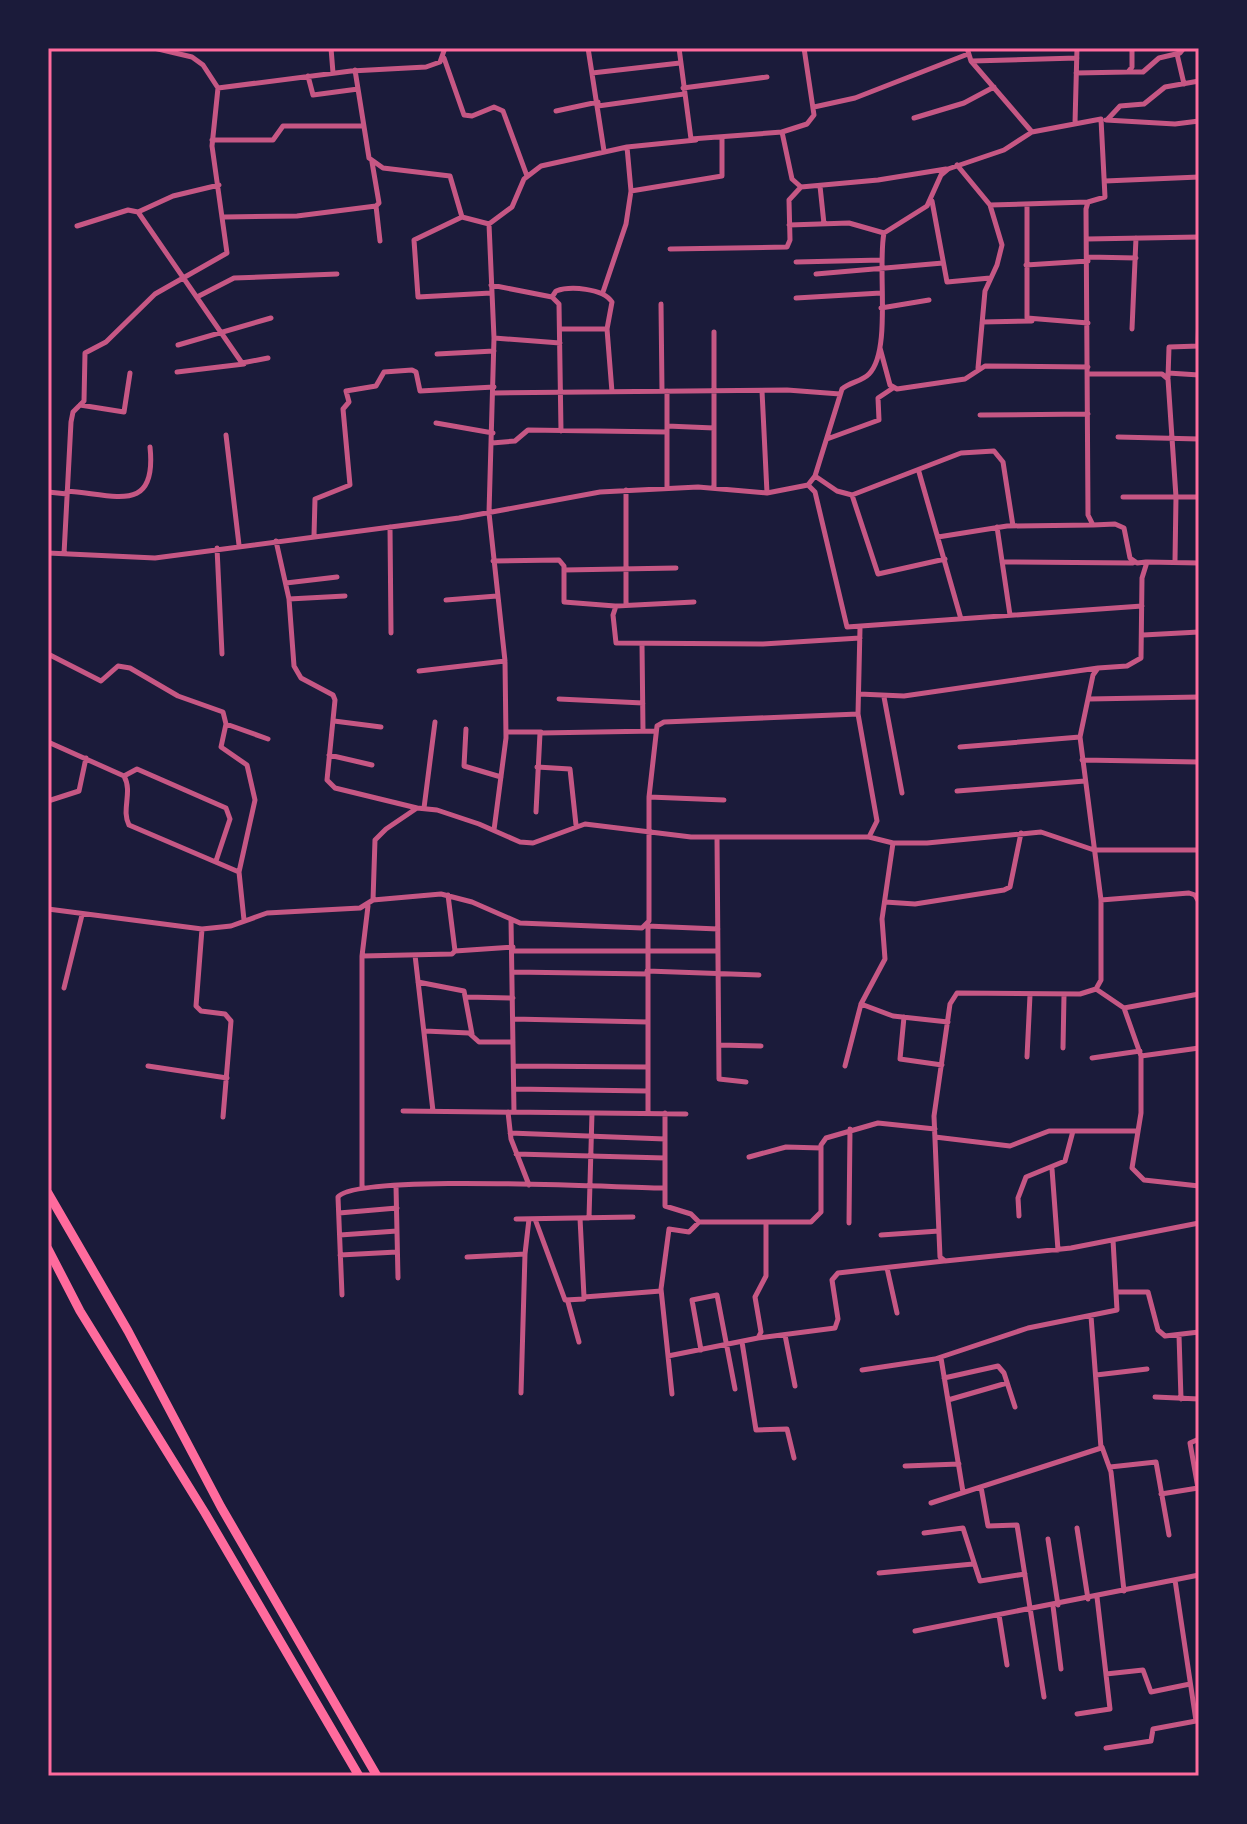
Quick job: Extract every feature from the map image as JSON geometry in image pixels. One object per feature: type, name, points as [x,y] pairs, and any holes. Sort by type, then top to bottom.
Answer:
[{"type":"main road","points":[[48,1193],[128,1331],[221,1507],[377,1776]]},
{"type":"main road","points":[[48,1249],[80,1311],[205,1513],[359,1776]]},
{"type":"street","points":[[64,554],[71,415],[84,396],[85,353],[106,342],[137,310],[182,277],[227,253],[212,140],[218,88],[203,65],[192,57],[154,48]]},
{"type":"street","points":[[331,48],[333,73]]},
{"type":"street","points":[[445,48],[444,57],[464,115],[472,116],[494,107],[503,111],[527,176]]},
{"type":"street","points":[[588,48],[604,151]]},
{"type":"street","points":[[679,48],[687,132],[696,140]]},
{"type":"street","points":[[489,224],[512,207],[527,176],[541,166],[627,147],[782,132],[812,121],[814,107],[804,48]]},
{"type":"street","points":[[1075,123],[1077,48]]},
{"type":"street","points":[[1128,72],[1132,67],[1132,48]]},
{"type":"street","points":[[1076,73],[1143,72],[1159,58],[1177,54],[1184,48]]},
{"type":"street","points":[[814,107],[855,98],[968,51],[971,61],[1032,132]]},
{"type":"street","points":[[1177,54],[1184,84]]},
{"type":"street","points":[[218,88],[355,70],[426,67],[444,57]]},
{"type":"street","points":[[971,61],[1077,58]]},
{"type":"street","points":[[592,73],[680,63]]},
{"type":"street","points":[[355,70],[366,151],[372,161],[379,201],[376,206],[380,241]]},
{"type":"street","points":[[308,76],[313,95],[358,89]]},
{"type":"street","points":[[556,111],[767,77]]},
{"type":"street","points":[[990,205],[1088,202],[1105,197],[1104,120],[1115,108],[1144,104],[1159,90],[1199,81]]},
{"type":"street","points":[[914,118],[964,103],[994,87]]},
{"type":"street","points":[[670,249],[782,248],[790,244],[789,200],[801,187],[948,169],[1004,150],[1032,132],[1075,123],[1104,120],[1175,124],[1199,121]]},
{"type":"street","points":[[212,140],[273,140],[283,126],[363,126]]},
{"type":"street","points":[[782,132],[792,179],[801,187]]},
{"type":"street","points":[[631,191],[722,176],[722,137]]},
{"type":"street","points":[[603,292],[626,224],[631,191],[627,147]]},
{"type":"street","points":[[372,161],[383,168],[450,176],[462,217]]},
{"type":"street","points":[[957,165],[990,205],[1002,245],[985,291],[978,368]]},
{"type":"street","points":[[948,169],[941,175],[932,201],[947,282],[991,278]]},
{"type":"street","points":[[1105,181],[1199,177]]},
{"type":"street","points":[[77,226],[128,210],[138,212],[173,196],[219,185]]},
{"type":"street","points":[[820,186],[824,224]]},
{"type":"street","points":[[884,233],[932,201]]},
{"type":"street","points":[[1088,202],[1088,515],[1093,525]]},
{"type":"street","points":[[224,217],[297,216],[376,206]]},
{"type":"street","points":[[1027,206],[1025,313],[1032,321]]},
{"type":"street","points":[[138,212],[244,364]]},
{"type":"street","points":[[489,224],[462,217],[414,240],[416,294],[423,298],[491,293]]},
{"type":"street","points":[[489,224],[494,338],[489,513],[505,661],[506,732],[494,830]]},
{"type":"street","points":[[789,225],[857,224],[884,233]]},
{"type":"street","points":[[48,553],[155,558],[489,513],[626,490],[714,488],[767,493],[808,485],[815,476],[840,394],[847,384],[870,373],[879,347],[884,233]]},
{"type":"street","points":[[1087,239],[1199,237]]},
{"type":"street","points":[[1132,329],[1136,238]]},
{"type":"street","points":[[1026,265],[1136,258]]},
{"type":"street","points":[[796,262],[882,260]]},
{"type":"street","points":[[816,274],[882,271],[943,263]]},
{"type":"street","points":[[197,297],[234,278],[337,274]]},
{"type":"street","points":[[491,285],[552,297],[559,304],[561,431]]},
{"type":"street","points":[[552,297],[560,289],[603,292],[612,302],[607,329],[612,392]]},
{"type":"street","points":[[796,298],[881,293]]},
{"type":"street","points":[[881,308],[929,300]]},
{"type":"street","points":[[661,304],[667,488]]},
{"type":"street","points":[[1175,561],[1176,497],[1169,347],[1198,346],[1199,312]]},
{"type":"street","points":[[178,345],[202,341],[221,330],[271,318]]},
{"type":"street","points":[[982,322],[1088,323]]},
{"type":"street","points":[[560,329],[607,329]]},
{"type":"street","points":[[714,332],[714,488]]},
{"type":"street","points":[[494,338],[560,343]]},
{"type":"street","points":[[879,347],[893,388]]},
{"type":"street","points":[[437,354],[494,351]]},
{"type":"street","points":[[177,372],[268,358]]},
{"type":"street","points":[[826,439],[874,424],[880,417],[878,398],[893,388],[965,379],[978,368],[1199,375]]},
{"type":"street","points":[[314,536],[315,499],[350,485],[346,391],[376,386],[380,375],[391,372],[416,372],[420,391],[762,391],[840,394]]},
{"type":"street","points":[[80,405],[124,412],[130,373]]},
{"type":"street","points":[[762,391],[767,493]]},
{"type":"street","points":[[980,415],[1088,414]]},
{"type":"street","points":[[436,423],[493,433]]},
{"type":"street","points":[[492,443],[510,443],[528,430],[714,428]]},
{"type":"street","points":[[226,435],[239,545]]},
{"type":"street","points":[[1118,437],[1199,439]]},
{"type":"street","points":[[48,492],[128,496],[143,490],[152,476],[150,447]]},
{"type":"street","points":[[815,476],[837,491],[852,495],[968,451],[994,451],[1003,462],[1013,526]]},
{"type":"street","points":[[919,472],[961,619]]},
{"type":"street","points":[[808,485],[815,492],[847,627],[1142,606]]},
{"type":"street","points":[[626,490],[626,604]]},
{"type":"street","points":[[852,495],[878,574],[945,559]]},
{"type":"street","points":[[1123,497],[1199,497]]},
{"type":"street","points":[[938,537],[997,527],[1115,524],[1124,528],[1130,558],[1137,563]]},
{"type":"street","points":[[390,527],[391,633]]},
{"type":"street","points":[[997,527],[1010,615]]},
{"type":"street","points":[[276,541],[289,599],[294,666],[301,678],[333,695],[336,706],[326,775],[331,785],[424,808],[494,830],[520,842],[533,843],[576,825],[717,838],[869,837],[893,843],[946,842],[1021,833],[1056,834],[1094,850],[1199,850]]},
{"type":"street","points":[[217,548],[222,654]]},
{"type":"street","points":[[493,561],[559,560],[564,570],[563,596],[567,604],[616,606],[694,602]]},
{"type":"street","points":[[1002,562],[1199,563]]},
{"type":"street","points":[[859,694],[884,697],[1011,684],[1135,663],[1141,658],[1142,578],[1147,562]]},
{"type":"street","points":[[564,570],[676,568]]},
{"type":"street","points":[[286,583],[337,577]]},
{"type":"street","points":[[289,599],[345,596]]},
{"type":"street","points":[[446,600],[497,596]]},
{"type":"street","points":[[616,606],[613,615],[616,643],[763,644],[860,638]]},
{"type":"street","points":[[860,628],[858,714],[877,821],[869,837]]},
{"type":"street","points":[[1143,635],[1199,632]]},
{"type":"street","points":[[642,644],[643,731]]},
{"type":"street","points":[[48,654],[101,681],[118,666],[130,668],[178,696],[223,712],[226,724],[219,744],[247,765],[255,800],[239,872],[244,920]]},
{"type":"street","points":[[419,671],[505,661]]},
{"type":"street","points":[[1096,989],[1101,980],[1101,900],[1080,737],[1098,668]]},
{"type":"street","points":[[884,697],[902,793]]},
{"type":"street","points":[[1089,699],[1199,697]]},
{"type":"street","points":[[559,699],[643,703]]},
{"type":"street","points":[[648,1113],[648,833],[655,731],[664,722],[858,714]]},
{"type":"street","points":[[334,721],[381,727]]},
{"type":"street","points":[[424,808],[435,722]]},
{"type":"street","points":[[226,724],[268,739]]},
{"type":"street","points":[[466,729],[464,766],[501,777]]},
{"type":"street","points":[[506,732],[655,731]]},
{"type":"street","points":[[536,812],[538,736],[544,732]]},
{"type":"street","points":[[960,747],[1080,737]]},
{"type":"street","points":[[48,742],[124,776],[129,791],[125,816],[129,825],[239,872]]},
{"type":"street","points":[[329,755],[372,765]]},
{"type":"street","points":[[48,801],[79,791],[86,758]]},
{"type":"street","points":[[1082,760],[1199,762]]},
{"type":"street","points":[[537,767],[570,769],[576,825]]},
{"type":"street","points":[[124,776],[137,769],[226,808],[230,819],[216,861]]},
{"type":"street","points":[[957,791],[1085,781]]},
{"type":"street","points":[[649,797],[724,800]]},
{"type":"street","points":[[362,1187],[362,956],[375,840],[417,808]]},
{"type":"street","points":[[885,902],[915,904],[1010,887],[1016,870],[1021,833]]},
{"type":"street","points":[[717,838],[719,1079],[746,1082]]},
{"type":"street","points":[[845,1066],[861,1004],[883,968],[885,902],[893,843]]},
{"type":"street","points":[[1101,900],[1189,893],[1195,895],[1199,902]]},
{"type":"street","points":[[448,895],[455,951]]},
{"type":"street","points":[[48,909],[202,929],[231,926],[267,913],[448,895],[511,920],[530,924],[718,929]]},
{"type":"street","points":[[64,988],[83,915]]},
{"type":"street","points":[[511,920],[514,1089],[510,1133],[529,1185]]},
{"type":"street","points":[[202,929],[196,1006],[201,1011],[229,1016],[223,1117]]},
{"type":"street","points":[[362,956],[513,949],[718,951]]},
{"type":"street","points":[[415,955],[433,1111]]},
{"type":"street","points":[[513,972],[718,972],[759,975]]},
{"type":"street","points":[[418,982],[461,988],[467,997],[472,1034],[476,1041],[513,1042]]},
{"type":"street","points":[[945,1261],[940,1257],[935,1129],[950,1004],[957,993],[1064,995],[1096,989],[1124,1008],[1140,1053],[1138,1131],[1132,1159],[1137,1175],[1144,1180],[1199,1186]]},
{"type":"street","points":[[1124,1008],[1199,994]]},
{"type":"street","points":[[1027,1057],[1030,995]]},
{"type":"street","points":[[1063,1048],[1064,995]]},
{"type":"street","points":[[467,997],[513,998]]},
{"type":"street","points":[[861,1004],[904,1017],[948,1022]]},
{"type":"street","points":[[904,1017],[900,1059],[942,1065]]},
{"type":"street","points":[[513,1019],[648,1022]]},
{"type":"street","points":[[425,1031],[472,1034]]},
{"type":"street","points":[[719,1045],[761,1046]]},
{"type":"street","points":[[1092,1058],[1199,1048]]},
{"type":"street","points":[[148,1066],[227,1078]]},
{"type":"street","points":[[514,1066],[648,1067]]},
{"type":"street","points":[[514,1089],[648,1091]]},
{"type":"street","points":[[403,1111],[686,1114]]},
{"type":"street","points":[[589,1218],[592,1113]]},
{"type":"street","points":[[665,1113],[667,1209],[691,1214],[699,1222],[811,1222],[819,1217],[821,1148],[826,1138],[878,1123],[935,1129]]},
{"type":"street","points":[[849,1223],[850,1129]]},
{"type":"street","points":[[1019,1216],[1020,1190],[1026,1177],[1052,1169],[1068,1157],[1073,1131]]},
{"type":"street","points":[[935,1137],[1010,1146],[1040,1133],[1138,1131]]},
{"type":"street","points":[[510,1133],[665,1139]]},
{"type":"street","points":[[749,1157],[786,1147],[821,1148]]},
{"type":"street","points":[[516,1154],[665,1158]]},
{"type":"street","points":[[1052,1169],[1058,1250]]},
{"type":"street","points":[[396,1186],[398,1278]]},
{"type":"street","points":[[342,1295],[340,1193],[362,1187],[396,1186],[665,1188]]},
{"type":"street","points":[[339,1213],[397,1208]]},
{"type":"street","points":[[516,1219],[633,1217]]},
{"type":"street","points":[[580,1218],[582,1294],[587,1298]]},
{"type":"street","points":[[521,1393],[525,1254],[532,1219]]},
{"type":"street","points":[[532,1219],[568,1302],[579,1342]]},
{"type":"street","points":[[672,1394],[661,1291],[667,1231],[673,1228],[689,1232],[699,1222]]},
{"type":"street","points":[[758,1338],[761,1332],[755,1297],[766,1276],[766,1222]]},
{"type":"street","points":[[668,1356],[758,1338],[830,1330],[837,1325],[833,1276],[1058,1250],[1199,1223]]},
{"type":"street","points":[[340,1235],[397,1231]]},
{"type":"street","points":[[881,1235],[939,1231]]},
{"type":"street","points":[[862,1370],[941,1358],[1012,1332],[1117,1310],[1113,1240]]},
{"type":"street","points":[[340,1255],[397,1252]]},
{"type":"street","points":[[467,1257],[525,1254]]},
{"type":"street","points":[[887,1268],[897,1313]]},
{"type":"street","points":[[568,1302],[661,1291]]},
{"type":"street","points":[[1118,1292],[1148,1292],[1161,1334],[1199,1332]]},
{"type":"street","points":[[701,1350],[692,1300],[701,1296],[719,1297],[735,1389]]},
{"type":"street","points":[[1091,1316],[1102,1445],[1110,1467],[1124,1591]]},
{"type":"street","points":[[785,1335],[795,1386]]},
{"type":"street","points":[[1179,1335],[1181,1399]]},
{"type":"street","points":[[742,1342],[756,1430],[787,1429],[794,1458]]},
{"type":"street","points":[[941,1358],[963,1492]]},
{"type":"street","points":[[944,1378],[998,1366],[1015,1407]]},
{"type":"street","points":[[1096,1375],[1147,1369]]},
{"type":"street","points":[[948,1400],[1007,1383]]},
{"type":"street","points":[[1155,1397],[1199,1399]]},
{"type":"street","points":[[1160,1494],[1198,1488],[1190,1443],[1199,1439]]},
{"type":"street","points":[[931,1503],[1102,1445]]},
{"type":"street","points":[[1110,1467],[1154,1461],[1169,1535]]},
{"type":"street","points":[[905,1466],[959,1464]]},
{"type":"street","points":[[981,1487],[988,1526],[1016,1523],[1044,1697]]},
{"type":"street","points":[[924,1533],[963,1528],[980,1581],[1025,1574]]},
{"type":"street","points":[[1077,1528],[1088,1599]]},
{"type":"street","points":[[1048,1539],[1061,1669]]},
{"type":"street","points":[[879,1573],[973,1564]]},
{"type":"street","points":[[915,1631],[1199,1575]]},
{"type":"street","points":[[1106,1748],[1151,1741],[1153,1729],[1196,1722],[1175,1580]]},
{"type":"street","points":[[1077,1714],[1110,1710],[1097,1597]]},
{"type":"street","points":[[999,1615],[1007,1665]]},
{"type":"street","points":[[1106,1674],[1143,1670],[1151,1692],[1190,1684]]}]
